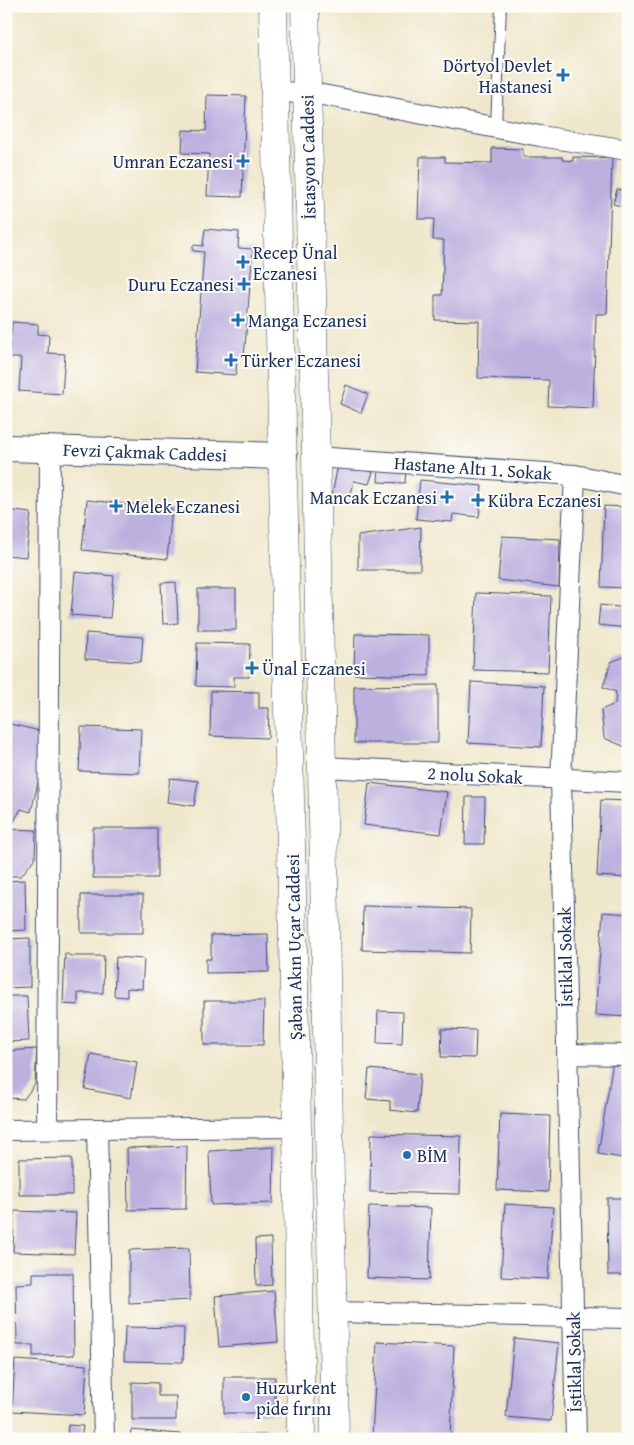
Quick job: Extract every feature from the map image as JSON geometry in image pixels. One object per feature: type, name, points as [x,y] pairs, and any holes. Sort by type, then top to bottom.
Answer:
[{"type":"main road","name":"İstasyon Caddesi","points":[[273,6],[284,456]]},
{"type":"main road","name":"İstasyon Caddesi","points":[[305,6],[316,457]]},
{"type":"main road","points":[[284,456],[316,457]]},
{"type":"main road","name":"Şaban Akın Uçar Caddesi","points":[[284,456],[301,1439]]},
{"type":"main road","name":"Şaban Akın Uçar Caddesi","points":[[316,457],[335,1439]]},
{"type":"street","points":[[275,93],[307,92],[628,150]]},
{"type":"street","name":"Fevzi Çakmak Caddesi","points":[[6,448],[284,456]]},
{"type":"street","points":[[47,1129],[50,449]]},
{"type":"street","name":"Hastane Altı 1. Sokak","points":[[316,457],[575,475],[628,486]]},
{"type":"street","name":"İstiklal Sokak","points":[[575,475],[561,779],[576,1439]]},
{"type":"street","name":"2 nolu Sokak","points":[[322,767],[628,782]]},
{"type":"street","points":[[567,1054],[628,1055]]},
{"type":"street","points":[[6,1130],[297,1127]]},
{"type":"street","points":[[98,1129],[104,1439]]},
{"type":"street","points":[[332,1312],[628,1318]]},
{"type":"lane","points":[[496,127],[500,6]]},
{"type":"building","points":[[207,95],[246,96],[242,197],[207,196],[209,154],[182,153],[183,130],[206,131]]},
{"type":"building","points":[[492,148],[523,149],[523,157],[562,157],[562,160],[573,161],[573,157],[612,158],[607,314],[596,314],[593,408],[548,406],[549,380],[478,378],[479,321],[435,320],[435,295],[442,295],[444,240],[433,240],[434,219],[418,219],[420,157],[445,157],[445,162],[492,163]]},
{"type":"building","points":[[617,189],[628,191],[626,207],[613,204]]},
{"type":"building","points":[[205,229],[239,232],[238,248],[253,249],[244,358],[237,357],[236,375],[195,372],[204,252],[193,251],[193,245],[203,246]]},
{"type":"building","points":[[12,322],[38,324],[38,334],[49,335],[48,353],[65,354],[62,394],[19,391],[21,358],[9,358]]},
{"type":"building","points":[[346,385],[368,394],[361,413],[340,404]]},
{"type":"building","points":[[338,465],[373,472],[369,484],[354,481],[349,504],[331,500]]},
{"type":"building","points":[[379,465],[406,466],[405,483],[378,482]]},
{"type":"building","points":[[420,480],[482,486],[479,517],[453,514],[452,522],[416,519]]},
{"type":"building","points":[[87,500],[172,509],[167,559],[82,550]]},
{"type":"building","points":[[604,506],[628,507],[628,588],[601,587]]},
{"type":"building","points":[[6,510],[31,513],[26,557],[6,555]]},
{"type":"building","points":[[421,527],[420,570],[358,570],[358,536]]},
{"type":"building","points":[[502,536],[560,539],[559,587],[498,580]]},
{"type":"building","points":[[75,572],[114,576],[110,618],[71,615]]},
{"type":"building","points":[[176,582],[178,623],[163,624],[161,583]]},
{"type":"building","points":[[198,589],[236,589],[236,630],[198,630]]},
{"type":"building","points":[[476,593],[551,596],[548,672],[473,670]]},
{"type":"building","points":[[600,605],[628,608],[628,628],[598,625]]},
{"type":"building","points":[[86,633],[143,637],[141,662],[85,659]]},
{"type":"building","points":[[355,634],[429,635],[429,676],[354,674]]},
{"type":"building","points":[[197,643],[250,644],[249,677],[234,677],[234,687],[196,686]]},
{"type":"building","points":[[624,657],[628,658],[628,748],[604,738],[601,710],[615,704],[616,692],[603,687],[611,662]]},
{"type":"building","points":[[471,682],[544,686],[541,747],[468,743]]},
{"type":"building","points":[[438,685],[438,743],[354,743],[354,686]]},
{"type":"building","points":[[211,691],[259,692],[259,708],[269,708],[268,738],[210,736]]},
{"type":"building","points":[[6,723],[44,732],[38,755],[44,757],[31,812],[21,809],[13,823],[6,822]]},
{"type":"building","points":[[81,727],[141,729],[139,773],[79,771]]},
{"type":"building","points":[[170,778],[198,781],[194,806],[167,802]]},
{"type":"building","points":[[369,783],[447,792],[441,834],[364,825]]},
{"type":"building","points":[[466,797],[485,797],[484,844],[465,844]]},
{"type":"building","points":[[601,800],[628,801],[628,878],[597,876]]},
{"type":"building","points":[[93,828],[157,828],[157,878],[93,878]]},
{"type":"building","points":[[6,829],[36,830],[35,858],[21,876],[6,876]]},
{"type":"building","points":[[25,880],[26,930],[6,931],[6,881]]},
{"type":"building","points":[[81,895],[143,895],[143,933],[81,933]]},
{"type":"building","points":[[363,906],[471,909],[470,953],[362,950]]},
{"type":"building","points":[[603,912],[628,914],[628,1017],[595,1015]]},
{"type":"building","points":[[268,934],[269,972],[206,973],[206,959],[211,959],[211,935]]},
{"type":"building","points":[[30,938],[30,987],[6,988],[6,939]]},
{"type":"building","points":[[65,953],[71,956],[104,956],[103,993],[78,993],[78,1005],[63,1004]]},
{"type":"building","points":[[116,957],[144,959],[142,989],[127,988],[127,997],[114,996]]},
{"type":"building","points":[[6,996],[27,996],[29,1041],[6,1042]]},
{"type":"building","points":[[204,1001],[264,1001],[263,1045],[204,1045]]},
{"type":"building","points":[[378,1011],[403,1012],[402,1044],[377,1043]]},
{"type":"building","points":[[442,1029],[476,1030],[475,1058],[441,1057]]},
{"type":"building","points":[[37,1049],[35,1084],[24,1099],[6,1098],[6,1051]]},
{"type":"building","points":[[91,1054],[137,1062],[131,1098],[85,1089]]},
{"type":"building","points":[[613,1061],[628,1063],[628,1159],[598,1154]]},
{"type":"building","points":[[369,1069],[420,1074],[417,1113],[390,1110],[390,1101],[366,1099]]},
{"type":"building","points":[[500,1114],[550,1116],[548,1192],[497,1190]]},
{"type":"building","points":[[371,1134],[461,1136],[460,1194],[370,1192]]},
{"type":"building","points":[[187,1146],[186,1209],[128,1210],[127,1148]]},
{"type":"building","points":[[274,1147],[273,1203],[211,1205],[209,1151]]},
{"type":"building","points":[[72,1158],[72,1195],[19,1195],[19,1159]]},
{"type":"building","points":[[607,1198],[628,1198],[628,1275],[608,1275]]},
{"type":"building","points":[[505,1204],[553,1207],[548,1279],[501,1277]]},
{"type":"building","points":[[369,1206],[431,1208],[429,1280],[367,1278]]},
{"type":"building","points":[[14,1211],[76,1213],[74,1254],[13,1252]]},
{"type":"building","points":[[271,1238],[272,1285],[256,1286],[255,1239]]},
{"type":"building","points":[[189,1248],[190,1300],[129,1303],[129,1250]]},
{"type":"building","points":[[33,1273],[73,1273],[74,1355],[33,1356],[33,1345],[17,1345],[16,1284],[33,1283]]},
{"type":"building","points":[[274,1291],[278,1342],[219,1347],[215,1296]]},
{"type":"building","points":[[125,1327],[184,1328],[183,1362],[124,1361]]},
{"type":"building","points":[[514,1338],[559,1343],[551,1421],[506,1417]]},
{"type":"building","points":[[377,1342],[454,1346],[450,1439],[372,1439]]},
{"type":"building","points":[[15,1360],[87,1365],[84,1415],[12,1411]]},
{"type":"building","points":[[224,1377],[275,1377],[275,1413],[224,1413]]},
{"type":"building","points":[[132,1382],[158,1383],[158,1396],[176,1396],[176,1420],[132,1420]]},
{"type":"building","points":[[68,1425],[83,1426],[81,1439],[67,1439]]},
{"type":"building","points":[[131,1430],[180,1434],[180,1439],[130,1439]]},
{"type":"building","points":[[226,1434],[273,1435],[272,1439],[226,1439]]},
{"type":"place","name":"Dörtyol Devlet Hastanesi","points":[[563,75]]},
{"type":"place","name":"Umran Eczanesi","points":[[243,161]]},
{"type":"place","name":"Recep Ünal Eczanesi","points":[[243,262]]},
{"type":"place","name":"Duru Eczanesi","points":[[244,284]]},
{"type":"place","name":"Manga Eczanesi","points":[[238,320]]},
{"type":"place","name":"Türker Eczanesi","points":[[231,360]]},
{"type":"place","name":"Mancak Eczanesi","points":[[447,497]]},
{"type":"place","name":"Kübra Eczanesi","points":[[478,500]]},
{"type":"place","name":"Melek Eczanesi","points":[[116,506]]},
{"type":"place","name":"Ünal Eczanesi","points":[[252,668]]},
{"type":"place","name":"BİM","points":[[407,1155]]},
{"type":"place","name":"Huzurkent pide fırını","points":[[246,1397]]}]
